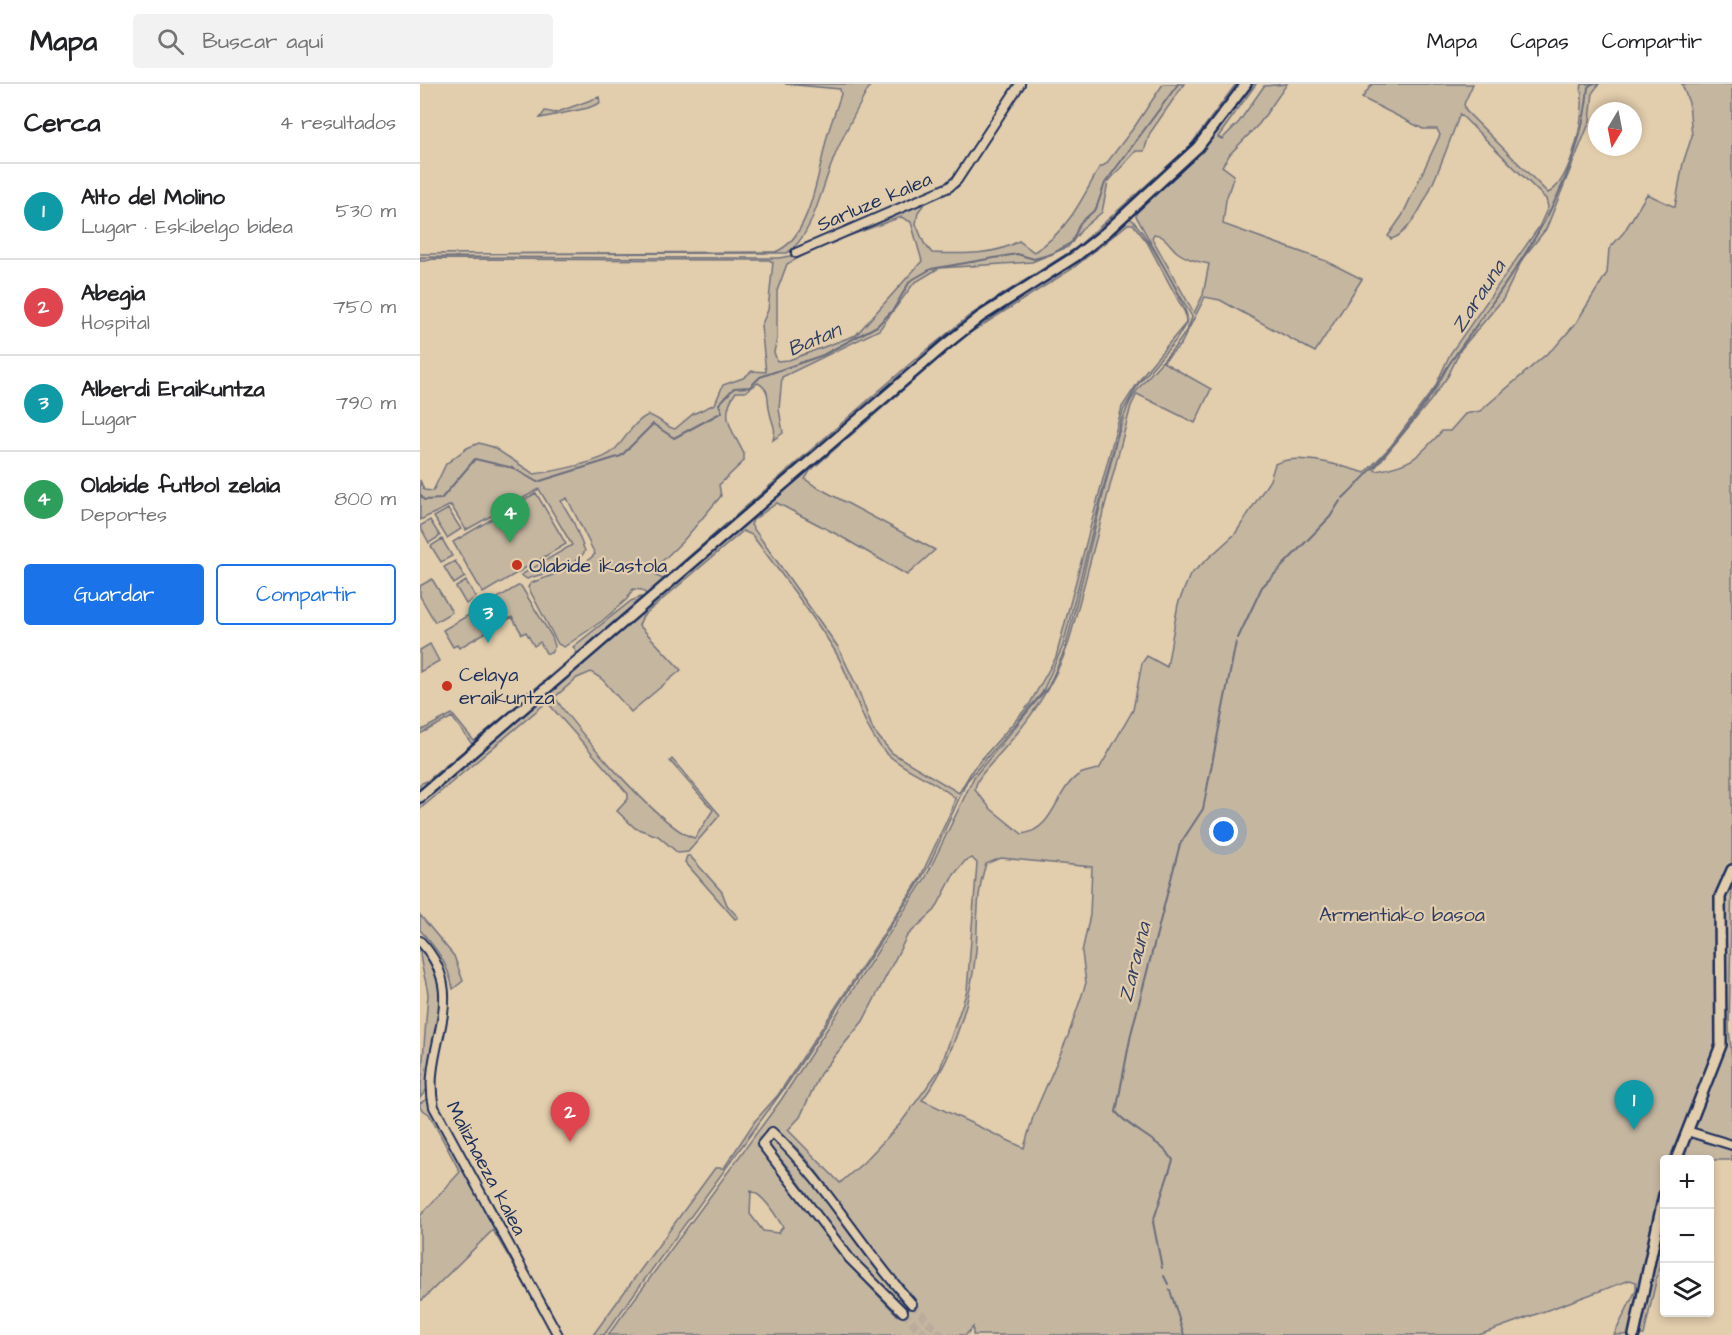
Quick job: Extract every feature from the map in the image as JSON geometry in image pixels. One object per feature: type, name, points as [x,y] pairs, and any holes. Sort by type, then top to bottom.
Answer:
[{"type":"street","name":"Sarluze kalea","points":[[796,253],[949,187],[957,180],[1020,84]]},
{"type":"street","points":[[420,797],[945,345],[980,317],[1076,256],[1105,233],[1198,147],[1246,84]]},
{"type":"street","points":[[1678,1155],[1721,1045],[1720,897],[1732,870]]},
{"type":"street","name":"Malizhaeza kalea","points":[[420,941],[439,968],[445,991],[444,1013],[431,1081],[434,1107],[558,1335]]},
{"type":"street","points":[[1687,1131],[1732,1145]]},
{"type":"street","points":[[903,1312],[850,1260],[762,1144],[772,1132],[811,1174],[880,1268],[912,1304]]},
{"type":"street","points":[[1634,1335],[1662,1209]]},
{"type":"green space","points":[[785,84],[871,84],[840,143],[809,225],[796,246],[787,253],[420,254],[775,252],[787,245],[805,218],[841,94],[840,89]]},
{"type":"green space","points":[[1025,84],[958,187],[924,204],[918,212],[916,224],[924,243],[932,253],[988,252],[1019,241],[1034,252],[1064,226],[1099,168],[1106,164],[1135,126],[1163,84],[1184,84],[1150,133],[1144,151],[1136,151],[1108,182],[1102,212],[1083,228],[1068,247],[1032,262],[939,268],[914,283],[879,330],[782,377],[779,409],[783,433],[773,440],[774,429],[765,389],[758,383],[745,392],[736,392],[728,409],[728,416],[732,431],[744,454],[744,461],[719,485],[721,496],[683,541],[657,566],[656,576],[663,579],[912,362],[970,315],[1076,248],[1190,146],[1236,84],[1242,84],[1196,143],[1090,242],[968,320],[648,596],[642,590],[633,589],[627,599],[602,621],[564,647],[558,644],[528,587],[531,583],[585,563],[595,554],[567,498],[561,501],[573,521],[585,551],[581,557],[568,565],[527,579],[521,575],[572,545],[539,489],[466,530],[451,505],[420,520],[420,480],[424,490],[433,491],[446,464],[467,448],[479,443],[493,447],[534,474],[576,466],[613,451],[637,422],[648,415],[675,429],[693,414],[715,404],[723,385],[743,378],[752,371],[766,372],[761,326],[768,310],[773,262],[769,260],[433,259],[420,261],[420,257],[779,258],[795,255],[949,189]],"holes":[[[901,217],[911,222],[922,261],[856,335],[789,360],[777,361],[774,352],[777,339],[777,291],[787,264],[821,246]]]},
{"type":"green space","name":"Armentiako basoa","points":[[1252,84],[1256,84],[1218,137],[1222,139],[1239,122],[1264,86],[1287,84],[1259,124],[1230,154],[1222,166],[1234,175],[1226,200],[1223,224],[1326,261],[1362,279],[1315,352],[1220,300],[1205,297],[1181,344],[1163,362],[1211,389],[1195,423],[1137,394],[1131,406],[1063,659],[1047,690],[1038,705],[983,773],[976,786],[975,790],[991,809],[1022,834],[1033,831],[1041,825],[1065,789],[1080,774],[1099,769],[1133,710],[1142,663],[1147,656],[1167,667],[1178,604],[1190,575],[1235,534],[1270,480],[1275,464],[1295,459],[1307,460],[1365,473],[1391,446],[1435,387],[1450,354],[1539,227],[1548,207],[1546,199],[1460,114],[1423,204],[1413,221],[1402,233],[1391,239],[1388,236],[1402,216],[1440,135],[1437,129],[1423,129],[1362,98],[1372,84],[1473,84],[1464,104],[1466,111],[1548,193],[1562,178],[1568,167],[1581,117],[1582,84],[1599,84],[1593,92],[1592,102],[1588,102],[1588,126],[1546,229],[1523,258],[1503,299],[1461,349],[1448,376],[1374,469],[1376,471],[1398,466],[1414,458],[1442,431],[1450,431],[1465,414],[1480,411],[1556,346],[1576,323],[1607,273],[1609,249],[1624,232],[1647,194],[1675,207],[1683,163],[1692,136],[1689,103],[1682,84],[1732,84],[1732,863],[1721,901],[1732,874],[1729,1029],[1732,1058],[1732,1160],[1714,1160],[1714,1155],[1660,1155],[1660,1263],[1644,1335],[1614,1335],[1636,1290],[1636,1282],[1630,1280],[1479,1335],[973,1335],[973,1327],[966,1335],[608,1335],[781,1100],[926,877],[974,777],[1048,687],[1065,649],[1126,410],[1141,386],[1175,347],[1192,317],[1136,216],[1136,211],[1193,160]],"holes":[[[1154,234],[1161,236],[1177,252],[1192,260],[1209,264],[1203,295],[1194,313],[1152,238]],[[972,858],[977,863],[967,991],[940,1069],[900,1124],[864,1162],[840,1183],[788,1130],[800,1117],[820,1074],[863,1021],[907,936],[935,910],[953,876],[965,861]],[[1001,858],[1092,867],[1090,915],[1082,952],[1086,983],[1068,1036],[1033,1117],[1024,1148],[922,1100],[943,1068],[959,1029],[974,968],[979,896],[983,875],[986,864]],[[774,1130],[796,1147],[823,1180],[906,1292],[910,1293],[915,1300],[908,1305],[890,1285],[809,1178],[774,1138],[768,1145],[790,1170],[846,1248],[904,1309],[898,1316],[845,1261],[760,1145]],[[751,1191],[765,1201],[783,1227],[778,1233],[763,1231],[750,1214]]]},
{"type":"green space","points":[[599,97],[600,103],[588,108],[540,118],[545,111],[555,113]]},
{"type":"green space","points":[[1130,218],[1145,236],[1164,267],[1186,311],[1188,320],[1176,340],[1139,383],[1123,411],[1063,646],[1042,693],[967,781],[930,863],[917,886],[786,1086],[604,1335],[593,1335],[715,1168],[724,1168],[755,1121],[778,1095],[919,880],[955,798],[894,760],[877,742],[863,717],[835,651],[752,535],[743,531],[643,616],[639,625],[681,670],[631,712],[602,679],[591,672],[577,678],[555,697],[599,753],[642,799],[681,832],[695,838],[713,810],[670,761],[672,759],[720,815],[688,852],[678,853],[658,836],[635,828],[617,811],[628,799],[628,794],[547,702],[420,809],[420,804],[974,326],[1078,261]],"holes":[[[1128,224],[1133,224],[1147,242],[1185,313],[1186,323],[1145,372],[1122,407],[1056,657],[1029,705],[973,769],[959,793],[892,753],[873,730],[858,689],[838,647],[751,525],[753,520],[777,503],[907,575],[935,550],[815,486],[805,479],[810,471],[965,336],[1072,269]]]},
{"type":"green space","points":[[536,493],[566,544],[483,593],[453,542]]},
{"type":"green space","points":[[448,509],[461,529],[447,538],[434,517]]},
{"type":"green space","points":[[430,520],[440,536],[429,543],[420,526]]},
{"type":"green space","points":[[442,539],[452,556],[441,562],[431,546]]},
{"type":"green space","points":[[455,561],[465,577],[454,584],[444,567]]},
{"type":"green space","points":[[432,579],[452,612],[435,622],[420,596],[420,586]]},
{"type":"green space","points":[[466,581],[476,597],[466,604],[456,587]]},
{"type":"green space","points":[[521,586],[552,637],[555,646],[551,653],[546,653],[540,642],[534,646],[526,632],[522,634],[512,617],[459,648],[457,645],[453,647],[443,630]]},
{"type":"green space","points":[[641,597],[643,600],[529,696],[527,692],[532,691],[577,653],[573,647],[631,601]]},
{"type":"green space","points":[[430,644],[439,661],[420,672],[420,650]]},
{"type":"green space","points":[[452,714],[474,741],[504,716],[501,722],[420,792],[420,784],[427,781],[472,744],[452,717],[420,734],[420,731]]},
{"type":"green space","points":[[687,856],[690,856],[722,892],[727,905],[738,917],[735,919],[685,862]]},
{"type":"green space","points":[[420,915],[454,956],[463,981],[453,989],[441,957],[420,930]]},
{"type":"green space","points":[[420,949],[431,964],[437,981],[440,1016],[427,1089],[420,1098],[428,994]]},
{"type":"green space","points":[[427,1099],[440,1128],[554,1335],[493,1230],[422,1300],[420,1299],[420,1216],[460,1172],[429,1114],[420,1108],[420,1103]]},
{"type":"waterway","name":"Batan","points":[[420,494],[424,500],[441,499],[475,459],[513,468],[537,482],[621,456],[653,424],[674,438],[722,412],[719,404],[734,388],[750,387],[760,377],[823,355],[877,326],[893,310],[910,281],[931,269],[1017,254],[1034,259],[1052,254],[1072,242],[1080,223],[1096,209],[1105,183],[1178,84]]},
{"type":"waterway","name":"Zarauna","points":[[1343,498],[1378,462],[1421,409],[1538,232],[1571,162],[1582,125],[1588,87],[1592,84]]},
{"type":"waterway","name":"Zarauna","points":[[1238,638],[1262,587],[1330,517],[1340,501]]},
{"type":"waterway","name":"Zarauna","points":[[1162,1268],[1153,1222],[1173,1160],[1160,1146],[1122,1119],[1116,1112],[1131,1034],[1180,844],[1203,809],[1236,642]]},
{"type":"waterway","name":"Zarauna","points":[[1164,1276],[1168,1284]]},
{"type":"waterway","name":"Zarauna","points":[[1170,1290],[1184,1335]]},
{"type":"tunnel","points":[[912,1304],[941,1335]]},
{"type":"tunnel","points":[[903,1312],[925,1335]]},
{"type":"place","name":"Olabide futbol zelaia","points":[[510,543]]},
{"type":"place","name":"Olabide ikastola","points":[[517,565]]},
{"type":"place","name":"Alberdi Eraikuntza","points":[[488,643]]},
{"type":"place","name":"Celaya eraikuntza","points":[[447,686]]},
{"type":"place","name":"Alto del Molino","points":[[1634,1130]]},
{"type":"place","name":"Abegia","points":[[570,1142]]}]
